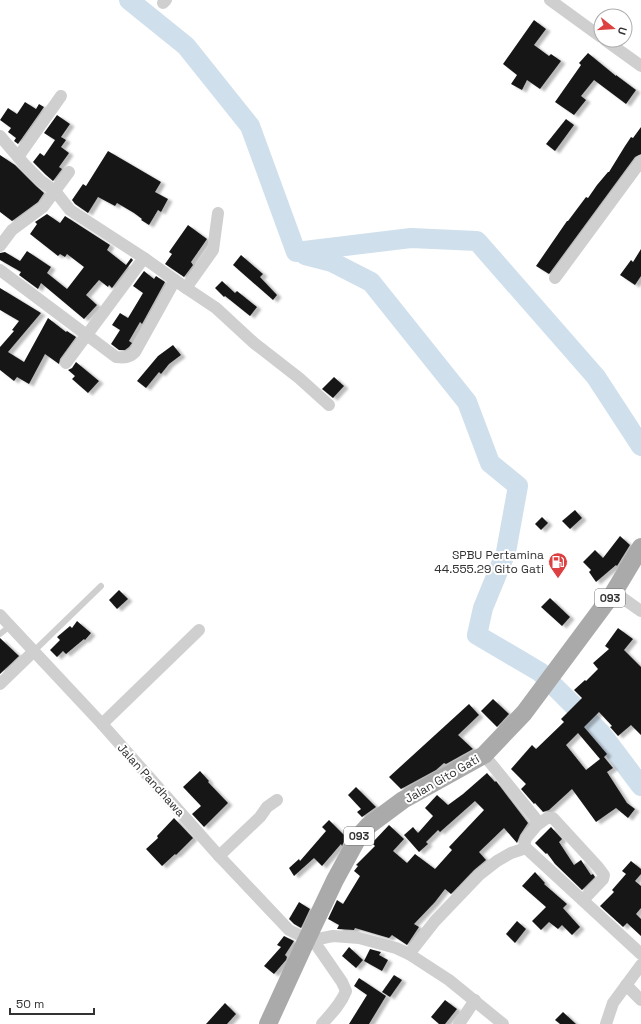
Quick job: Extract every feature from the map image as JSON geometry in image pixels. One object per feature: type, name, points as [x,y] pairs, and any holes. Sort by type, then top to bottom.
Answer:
[{"type":"main road","name":"Jalan Gito Gati","points":[[268,1024],[310,940],[352,847],[359,836],[368,826],[403,800],[484,755],[524,713],[574,647],[614,592],[641,547]]},
{"type":"street","points":[[550,0],[593,31]]},
{"type":"street","points":[[616,48],[641,66]]},
{"type":"street","points":[[18,156],[60,96]]},
{"type":"street","points":[[0,136],[41,181],[55,191],[70,210],[144,258],[216,308],[254,343],[299,378],[329,405]]},
{"type":"street","points":[[555,278],[641,161]]},
{"type":"street","points":[[0,246],[12,230],[43,207],[69,172]]},
{"type":"street","points":[[186,288],[213,250],[218,213]]},
{"type":"street","points":[[66,363],[144,258]]},
{"type":"street","points":[[0,270],[116,357],[124,358],[131,356],[135,352],[175,280]]},
{"type":"street","points":[[614,592],[641,611]]},
{"type":"street","name":"Jalan Pandhawa","points":[[0,615],[102,724],[219,856],[289,930],[310,940]]},
{"type":"street","points":[[102,724],[199,630]]},
{"type":"street","points":[[0,684],[34,651]]},
{"type":"street","points":[[484,755],[536,819],[536,826]]},
{"type":"street","points":[[219,856],[260,817],[267,807],[278,800]]},
{"type":"street","points":[[582,900],[603,879],[604,875],[553,818],[547,818],[536,826],[525,841],[524,845],[526,848],[582,900],[641,954]]},
{"type":"street","points":[[409,954],[435,921],[479,875],[497,861],[511,853],[526,848]]},
{"type":"street","points":[[322,1024],[336,1009],[346,991],[342,982],[310,940],[333,936],[359,938],[396,948],[409,954],[449,980],[503,1024]]},
{"type":"street","points":[[606,1024],[613,1003],[641,965]]},
{"type":"street","points":[[626,985],[641,1000]]},
{"type":"street","points":[[460,1024],[475,1000]]},
{"type":"lane","points":[[34,651],[101,586]]},
{"type":"lane","points":[[0,634],[10,626]]},
{"type":"building","points":[[534,20],[546,29],[534,45],[549,56],[551,54],[561,61],[540,89],[527,80],[522,90],[511,84],[517,75],[503,64]]},
{"type":"building","points":[[588,53],[636,90],[626,104],[594,80],[581,96],[586,100],[574,115],[555,102],[581,65],[579,63]]},
{"type":"building","points":[[25,102],[36,109],[39,104],[44,107],[18,144],[14,141],[16,138],[8,132],[11,128],[0,120],[8,108],[17,114]]},
{"type":"building","points":[[57,115],[70,124],[61,137],[66,140],[61,147],[69,153],[59,167],[62,169],[53,181],[33,162],[40,153],[44,156],[55,140],[44,133]]},
{"type":"building","points":[[566,119],[574,125],[555,151],[546,144]]},
{"type":"building","points":[[641,127],[641,154],[635,157],[549,274],[536,266],[567,221],[609,172],[631,137],[633,138]]},
{"type":"building","points":[[108,151],[161,182],[155,192],[168,199],[161,212],[158,210],[149,225],[134,213],[117,203],[115,206],[98,197],[88,213],[75,204],[72,200],[83,184],[86,186]]},
{"type":"building","points":[[0,155],[15,165],[44,193],[38,202],[12,221],[0,212]]},
{"type":"building","points":[[47,214],[60,223],[65,216],[110,245],[107,250],[126,265],[131,258],[133,260],[112,288],[109,285],[108,287],[99,280],[86,295],[97,305],[84,319],[41,283],[38,289],[19,275],[21,272],[0,260],[0,253],[5,252],[20,261],[27,251],[51,267],[47,273],[67,289],[84,267],[67,254],[65,257],[60,254],[58,256],[30,234],[37,224],[35,222]]},
{"type":"building","points":[[188,225],[207,239],[191,262],[193,265],[184,277],[165,264],[172,254],[169,252]]},
{"type":"building","points":[[641,249],[641,276],[635,285],[620,275],[631,260],[633,262]]},
{"type":"building","points":[[241,255],[263,274],[260,277],[277,295],[273,300],[233,265]]},
{"type":"building","points":[[144,271],[154,279],[156,276],[165,282],[142,324],[140,322],[129,341],[132,343],[125,350],[119,350],[111,344],[120,330],[112,325],[120,313],[128,318],[143,293],[133,286]]},
{"type":"building","points":[[222,281],[235,293],[237,291],[257,307],[250,316],[225,296],[224,297],[215,288]]},
{"type":"building","points":[[0,288],[41,313],[8,352],[24,362],[48,318],[66,332],[67,331],[76,337],[60,359],[59,364],[45,354],[29,384],[17,377],[14,381],[0,370],[0,347],[14,331],[12,330],[19,321],[0,310]]},
{"type":"building","points":[[173,345],[181,355],[169,364],[161,374],[159,372],[146,388],[137,381],[158,356]]},
{"type":"building","points":[[76,362],[99,381],[88,393],[72,379],[75,376],[68,370],[72,368]]},
{"type":"building","points":[[334,377],[344,386],[333,398],[322,389]]},
{"type":"building","points":[[575,510],[582,518],[570,529],[562,521]]},
{"type":"building","points":[[542,517],[548,523],[541,530],[535,524]]},
{"type":"building","points":[[620,536],[630,545],[617,566],[616,565],[596,582],[589,572],[591,570],[583,562],[595,550],[603,558]]},
{"type":"building","points":[[119,590],[128,599],[117,609],[109,600]]},
{"type":"building","points":[[550,598],[570,617],[562,626],[541,607]]},
{"type":"building","points":[[77,621],[91,633],[85,640],[84,639],[66,654],[63,651],[57,657],[50,650],[60,640],[57,637],[70,626],[72,628]]},
{"type":"building","points":[[618,628],[633,639],[624,650],[641,667],[641,735],[631,725],[618,736],[610,727],[612,726],[599,712],[584,727],[607,754],[604,757],[613,768],[607,772],[627,803],[635,809],[628,818],[616,808],[596,822],[572,789],[549,810],[543,812],[521,789],[526,784],[511,769],[532,745],[536,749],[564,722],[561,719],[582,698],[574,690],[598,669],[593,663],[609,649],[605,646]],"holes":[[[578,733],[600,759],[586,770],[566,745]]]},
{"type":"building","points":[[0,638],[19,656],[0,674]]},
{"type":"building","points":[[493,699],[509,714],[497,727],[481,711]]},
{"type":"building","points":[[469,704],[479,715],[458,735],[473,749],[446,764],[444,763],[436,770],[401,789],[389,777]]},
{"type":"building","points":[[200,771],[209,781],[208,782],[228,803],[204,827],[192,814],[201,806],[183,787]]},
{"type":"building","points":[[487,773],[495,782],[496,781],[528,823],[520,835],[517,843],[504,828],[479,852],[486,860],[451,894],[445,889],[414,924],[419,927],[407,945],[392,935],[389,938],[355,928],[354,930],[337,929],[339,925],[328,919],[337,900],[343,904],[360,876],[354,871],[358,866],[356,865],[375,846],[372,843],[389,825],[404,839],[393,851],[407,863],[415,854],[435,869],[452,850],[449,847],[484,810],[475,801],[440,832],[438,830],[426,842],[428,844],[419,852],[404,835],[413,827],[418,833],[433,816],[425,808],[437,795],[448,805]]},
{"type":"building","points":[[356,787],[376,807],[362,817],[357,812],[361,809],[348,795]]},
{"type":"building","points":[[174,818],[193,838],[176,855],[175,854],[162,866],[146,849],[158,838],[157,836]]},
{"type":"building","points":[[329,820],[346,837],[342,846],[341,844],[322,866],[314,858],[294,876],[289,868],[299,859],[300,861],[326,831],[322,827]]},
{"type":"building","points":[[551,827],[562,839],[559,842],[574,865],[581,860],[591,875],[593,874],[595,877],[582,890],[555,864],[547,853],[546,854],[535,843]]},
{"type":"building","points":[[631,861],[641,869],[641,874],[635,881],[641,886],[641,908],[636,914],[641,919],[641,936],[627,923],[623,927],[600,906],[614,892],[612,890],[626,874],[622,871]]},
{"type":"building","points":[[535,872],[545,883],[544,884],[567,904],[563,908],[580,927],[572,935],[562,925],[558,929],[549,922],[541,930],[532,921],[546,907],[522,886]]},
{"type":"building","points":[[299,902],[310,909],[301,928],[289,919]]},
{"type":"building","points":[[517,921],[526,929],[515,943],[506,934]]},
{"type":"building","points":[[284,936],[294,941],[285,955],[287,957],[286,960],[274,974],[264,966],[281,947],[277,945]]},
{"type":"building","points":[[349,947],[363,960],[356,968],[342,956]]},
{"type":"building","points":[[370,949],[381,952],[379,955],[388,960],[382,971],[364,961]]},
{"type":"building","points":[[394,975],[402,980],[390,997],[382,992]]},
{"type":"building","points":[[359,978],[386,996],[369,1024],[349,1024],[367,995],[354,986]]},
{"type":"building","points":[[445,1000],[457,1009],[445,1024],[439,1024],[431,1017]]},
{"type":"building","points":[[225,1003],[236,1014],[227,1024],[206,1024]]},
{"type":"building","points":[[563,1012],[576,1024],[560,1024],[555,1020]]},
{"type":"waterway","points":[[129,0],[186,46],[250,126],[296,252],[411,238],[477,241],[596,377],[641,446]]},
{"type":"waterway","points":[[305,255],[332,262],[371,282],[467,402],[490,463],[518,486],[506,552],[483,608],[477,635],[540,672],[601,733],[641,786]]},
{"type":"place","name":"SPBU Pertamina 44.555.29 Gito Gati","points":[[558,579]]}]
